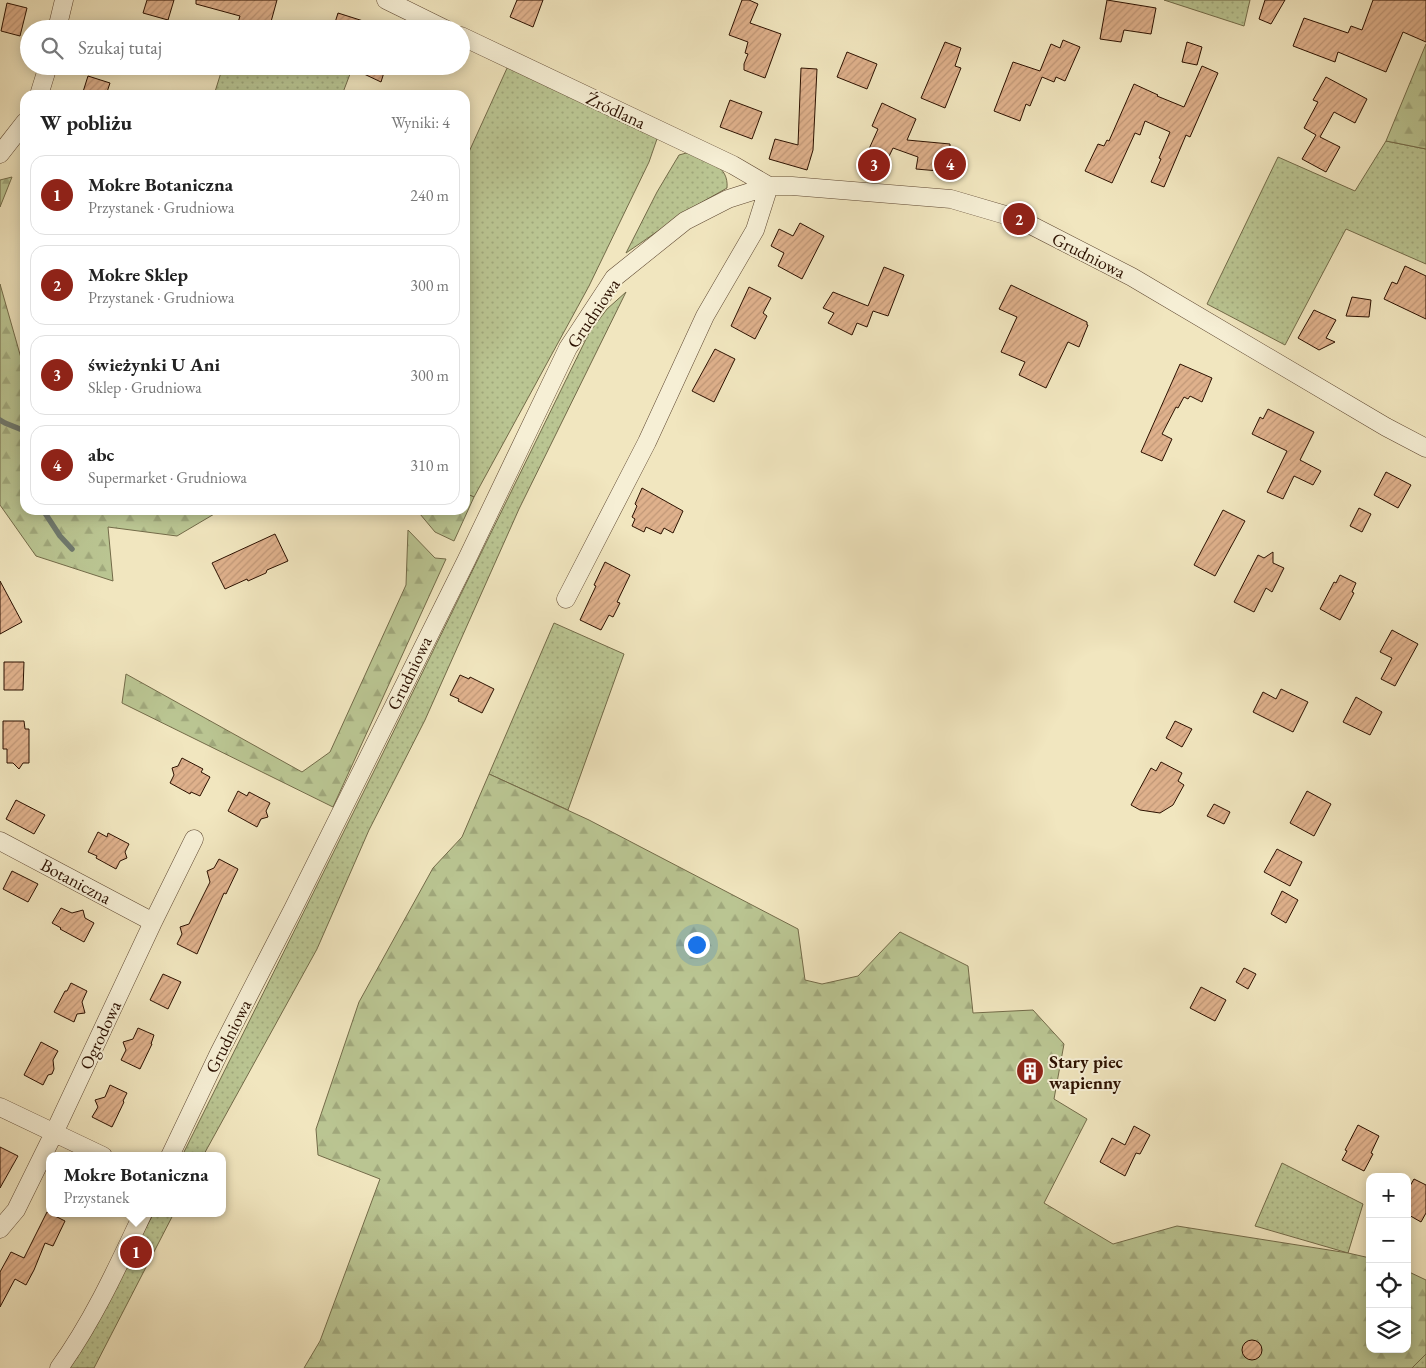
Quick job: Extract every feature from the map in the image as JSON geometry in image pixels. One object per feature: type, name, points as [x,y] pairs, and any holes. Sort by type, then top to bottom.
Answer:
[{"type":"street","points":[[59,20],[64,0]]},
{"type":"street","points":[[386,0],[427,20]]},
{"type":"street","name":"Źródlana","points":[[470,40],[733,165],[769,186]]},
{"type":"street","points":[[41,90],[45,75]]},
{"type":"street","points":[[0,154],[20,132]]},
{"type":"street","points":[[566,599],[647,442],[705,316],[754,230],[769,186]]},
{"type":"street","name":"Grudniowa","points":[[172,1152],[219,1053],[293,909],[466,561],[568,348],[614,278],[685,221],[728,199],[769,186],[792,186],[951,199],[1019,219],[1132,277],[1378,422],[1426,448]]},
{"type":"street","name":"Ogrodowa","points":[[0,1228],[16,1210],[152,922],[194,839]]},
{"type":"street","name":"Botaniczna","points":[[0,841],[152,922]]},
{"type":"street","points":[[0,1107],[94,1152]]},
{"type":"street","points":[[59,1368],[68,1356],[104,1293],[140,1217]]},
{"type":"green space","points":[[1164,0],[1250,0],[1244,26]]},
{"type":"green space","points":[[1426,44],[1426,149],[1386,141]]},
{"type":"green space","points":[[508,66],[658,136],[649,162],[589,286],[474,497],[470,495],[470,150]]},
{"type":"green space","points":[[220,75],[350,75],[344,90],[216,90]]},
{"type":"green space","points":[[1386,141],[1426,149],[1426,264],[1346,229],[1285,345],[1207,304],[1278,157],[1355,191]]},
{"type":"green space","points":[[690,152],[710,161],[721,169],[727,180],[727,188],[690,209],[626,253],[657,192],[679,155]]},
{"type":"green space","points":[[12,177],[0,207],[0,180]]},
{"type":"green space","points":[[0,284],[20,354],[20,515],[213,515],[177,536],[108,527],[113,581],[36,556],[0,505]]},
{"type":"green space","points":[[626,292],[519,509],[425,720],[369,830],[317,949],[205,1152],[184,1152],[589,333],[607,309]]},
{"type":"green space","points":[[470,495],[474,497],[470,506]]},
{"type":"green space","points":[[421,515],[466,515],[454,541],[435,532]]},
{"type":"green space","points":[[408,530],[435,558],[446,559],[333,807],[122,703],[126,674],[302,772],[330,752],[406,585]]},
{"type":"green space","points":[[554,623],[624,654],[568,810],[489,774]]},
{"type":"green space","points":[[489,774],[589,820],[798,929],[805,980],[822,984],[858,976],[900,932],[968,966],[973,1013],[1033,1010],[1064,1044],[1054,1099],[1087,1119],[1044,1203],[1113,1244],[1177,1226],[1366,1257],[1366,1353],[1411,1353],[1411,1273],[1426,1280],[1426,1354],[1412,1368],[304,1368],[320,1341],[380,1179],[318,1155],[316,1129],[359,1002],[433,868],[462,837]]},
{"type":"green space","points":[[1282,1163],[1363,1204],[1348,1253],[1255,1226]]},
{"type":"green space","points":[[152,1217],[172,1217],[94,1368],[69,1368]]},
{"type":"green space","points":[[1426,1354],[1426,1368],[1412,1368]]},
{"type":"building","points":[[147,0],[174,0],[168,20],[143,13]]},
{"type":"building","points":[[196,0],[277,0],[271,20],[239,20],[240,16],[196,4]]},
{"type":"building","points":[[517,0],[543,0],[533,27],[510,17]]},
{"type":"building","points":[[742,0],[749,0],[758,4],[750,23],[781,34],[765,78],[744,70],[748,54],[745,53],[748,42],[729,35]]},
{"type":"building","points":[[1107,0],[1156,8],[1151,34],[1124,30],[1121,42],[1100,39]]},
{"type":"building","points":[[1265,0],[1285,0],[1271,24],[1259,19]]},
{"type":"building","points":[[1373,0],[1426,0],[1426,42],[1403,32],[1386,72],[1338,52],[1335,62],[1293,46],[1304,18],[1348,33],[1351,26],[1362,30]]},
{"type":"building","points":[[7,3],[27,8],[24,20],[20,20],[20,36],[1,31]]},
{"type":"building","points":[[338,13],[360,20],[336,20]]},
{"type":"building","points":[[1063,40],[1080,47],[1065,81],[1056,77],[1054,82],[1042,77],[1030,106],[1026,104],[1020,121],[994,111],[1013,62],[1040,71],[1051,44],[1060,48]]},
{"type":"building","points":[[945,42],[961,48],[955,66],[961,68],[945,108],[921,98]]},
{"type":"building","points":[[1187,42],[1202,47],[1197,65],[1182,62]]},
{"type":"building","points":[[847,52],[877,64],[867,89],[837,77]]},
{"type":"building","points":[[1202,66],[1218,73],[1190,137],[1186,135],[1164,187],[1151,182],[1170,132],[1145,121],[1140,135],[1135,133],[1112,183],[1085,171],[1098,144],[1104,146],[1107,140],[1109,141],[1134,84],[1184,107]]},
{"type":"building","points":[[801,68],[817,69],[813,150],[807,170],[769,159],[775,139],[798,145]]},
{"type":"building","points":[[366,75],[383,75],[381,82]]},
{"type":"building","points":[[88,76],[110,83],[108,90],[84,90]]},
{"type":"building","points":[[1326,77],[1367,99],[1355,123],[1334,112],[1320,137],[1340,147],[1326,172],[1302,159],[1316,135],[1304,128],[1318,102],[1313,100]]},
{"type":"building","points":[[730,100],[762,112],[752,139],[720,127]]},
{"type":"building","points":[[882,103],[916,119],[907,140],[950,144],[950,172],[916,169],[918,157],[893,148],[882,171],[862,171],[864,160],[878,129],[872,126]]},
{"type":"building","points":[[800,223],[824,236],[802,279],[778,266],[784,253],[771,246],[779,229],[793,236]]},
{"type":"building","points":[[1405,266],[1426,276],[1426,319],[1384,299],[1392,282],[1397,284]]},
{"type":"building","points":[[884,267],[904,275],[888,316],[873,311],[867,327],[857,323],[852,335],[828,323],[834,313],[823,308],[833,292],[868,306]]},
{"type":"building","points":[[1011,285],[1087,322],[1088,325],[1079,347],[1068,342],[1046,388],[1019,375],[1025,362],[1001,352],[1017,317],[999,309]]},
{"type":"building","points":[[749,287],[771,298],[763,313],[767,316],[755,339],[731,326]]},
{"type":"building","points":[[1352,297],[1371,300],[1369,317],[1346,316]]},
{"type":"building","points":[[1314,310],[1336,320],[1326,338],[1335,342],[1319,350],[1298,338]]},
{"type":"building","points":[[715,349],[735,359],[714,402],[692,391]]},
{"type":"building","points":[[1180,364],[1212,378],[1202,402],[1190,396],[1188,399],[1184,397],[1178,408],[1176,407],[1162,434],[1172,439],[1162,461],[1141,452]]},
{"type":"building","points":[[1268,409],[1314,432],[1300,460],[1321,471],[1313,485],[1294,476],[1283,499],[1267,492],[1287,451],[1252,434],[1260,417],[1263,419]]},
{"type":"building","points":[[1386,472],[1411,485],[1398,508],[1374,495]]},
{"type":"building","points":[[642,488],[683,511],[673,533],[664,528],[661,534],[646,527],[644,532],[632,526],[635,519],[632,517],[637,506],[635,504]]},
{"type":"building","points":[[1359,508],[1371,514],[1362,532],[1350,526]]},
{"type":"building","points":[[1223,510],[1245,521],[1215,576],[1194,565]]},
{"type":"building","points":[[275,534],[288,561],[248,581],[247,579],[225,589],[212,563]]},
{"type":"building","points":[[1273,552],[1273,563],[1284,568],[1272,592],[1266,588],[1254,612],[1234,602],[1258,555],[1264,558]]},
{"type":"building","points":[[605,562],[630,575],[617,602],[620,603],[613,617],[609,615],[601,630],[580,620]]},
{"type":"building","points":[[1340,575],[1356,583],[1352,592],[1354,593],[1340,620],[1320,609],[1334,582],[1336,583]]},
{"type":"building","points":[[0,581],[22,622],[0,634]]},
{"type":"building","points":[[1392,630],[1418,644],[1395,686],[1381,679],[1392,658],[1380,652]]},
{"type":"building","points":[[4,662],[24,662],[23,690],[4,690]]},
{"type":"building","points":[[460,675],[469,679],[470,677],[494,689],[482,713],[450,695]]},
{"type":"building","points":[[1281,689],[1308,702],[1293,732],[1253,712],[1263,692],[1276,699]]},
{"type":"building","points":[[1356,697],[1382,712],[1370,735],[1343,722]]},
{"type":"building","points":[[3,721],[24,721],[25,729],[29,729],[29,763],[23,763],[19,769],[13,763],[7,763],[7,749],[3,749]]},
{"type":"building","points":[[1175,721],[1192,729],[1182,747],[1166,738]]},
{"type":"building","points":[[182,758],[203,769],[201,772],[210,777],[200,796],[191,792],[190,794],[170,783],[174,775],[172,768],[178,766]]},
{"type":"building","points":[[1161,762],[1182,773],[1178,781],[1184,785],[1173,805],[1160,813],[1140,810],[1131,805],[1151,768],[1156,771]]},
{"type":"building","points":[[238,791],[247,796],[249,792],[270,803],[266,811],[268,817],[261,819],[257,827],[228,811]]},
{"type":"building","points":[[1307,791],[1331,804],[1314,836],[1290,823]]},
{"type":"building","points":[[16,800],[45,815],[34,834],[6,819]]},
{"type":"building","points":[[1214,804],[1230,812],[1224,824],[1207,816]]},
{"type":"building","points":[[98,832],[107,837],[108,833],[129,844],[125,852],[127,858],[120,861],[116,869],[88,852]]},
{"type":"building","points":[[1277,849],[1302,862],[1290,886],[1264,872]]},
{"type":"building","points":[[219,859],[238,869],[226,894],[224,893],[197,954],[177,944],[182,934],[180,927],[189,924],[210,882],[207,871],[214,868]]},
{"type":"building","points":[[12,871],[38,884],[28,902],[3,889]]},
{"type":"building","points":[[1282,891],[1298,900],[1286,923],[1271,914]]},
{"type":"building","points":[[61,908],[72,913],[83,910],[85,918],[94,923],[84,942],[52,923]]},
{"type":"building","points":[[1244,968],[1256,974],[1248,989],[1236,982]]},
{"type":"building","points":[[163,974],[181,982],[168,1009],[150,1000]]},
{"type":"building","points":[[71,983],[87,991],[82,1002],[85,1013],[77,1014],[74,1022],[54,1012]]},
{"type":"building","points":[[1201,987],[1226,1000],[1215,1021],[1190,1008]]},
{"type":"building","points":[[138,1028],[154,1035],[152,1044],[140,1069],[121,1060],[126,1050],[123,1042],[133,1039]]},
{"type":"building","points":[[41,1042],[58,1051],[53,1060],[54,1069],[52,1074],[48,1075],[43,1085],[24,1075]]},
{"type":"building","name":"Stary piec wapienny","points":[[1030,1061],[1037,1064],[1040,1071],[1037,1078],[1030,1081],[1023,1078],[1020,1071],[1023,1064]]},
{"type":"building","points":[[110,1085],[127,1093],[112,1127],[92,1117],[98,1107],[95,1100],[105,1097]]},
{"type":"building","points":[[1358,1125],[1379,1136],[1371,1153],[1373,1154],[1364,1171],[1342,1160]]},
{"type":"building","points":[[1134,1126],[1150,1135],[1140,1154],[1136,1153],[1125,1176],[1100,1162],[1112,1138],[1125,1145]]},
{"type":"building","points":[[0,1147],[18,1156],[0,1188]]},
{"type":"building","points":[[1414,1179],[1426,1185],[1426,1213],[1421,1222],[1411,1216],[1411,1184]]},
{"type":"building","points":[[46,1214],[46,1217],[57,1217],[65,1221],[53,1246],[45,1243],[26,1285],[15,1279],[0,1307],[0,1272],[11,1252],[24,1258]]},
{"type":"building","points":[[1252,1340],[1259,1343],[1262,1350],[1259,1357],[1252,1360],[1245,1357],[1242,1350],[1245,1343]]},
{"type":"waterway","points":[[0,420],[20,429]]},
{"type":"waterway","points":[[46,515],[60,536],[72,549]]},
{"type":"place","name":"abc","points":[[950,164]]},
{"type":"place","name":"świeżynki U Ani","points":[[874,165]]},
{"type":"place","name":"Mokre Sklep","points":[[1019,219]]},
{"type":"place","name":"Stary piec wapienny","points":[[1030,1071]]},
{"type":"place","name":"Mokre Botaniczna","points":[[136,1252]]}]
